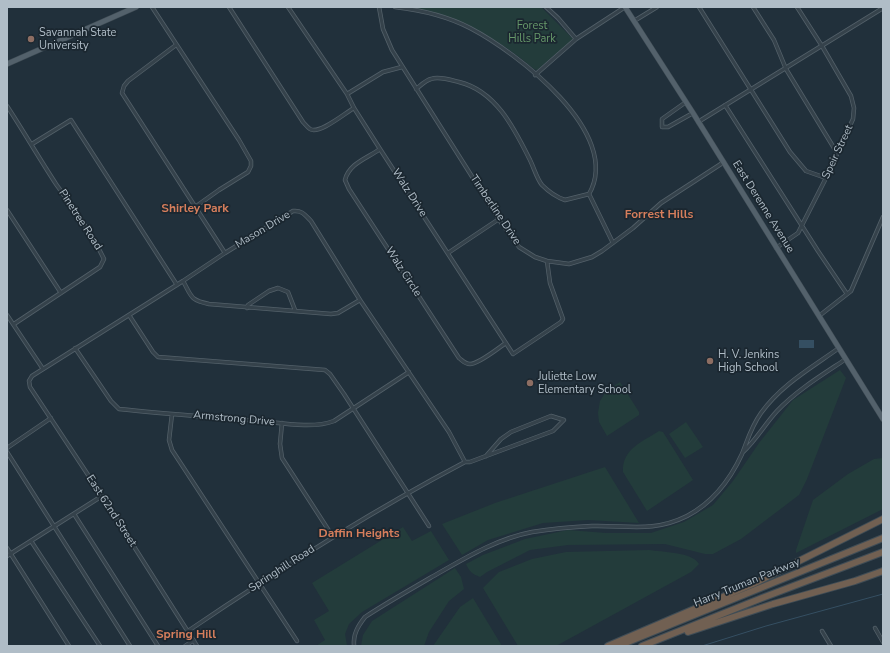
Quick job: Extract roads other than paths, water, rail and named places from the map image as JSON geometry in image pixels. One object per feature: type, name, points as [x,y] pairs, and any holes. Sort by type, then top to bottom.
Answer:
[{"type":"highway","points":[[608,646],[753,584],[883,519]]},
{"type":"highway","name":"Harry Truman Parkway","points":[[618,646],[883,538]]},
{"type":"highway","name":"Harry Truman Parkway","points":[[642,646],[883,552]]},
{"type":"highway","points":[[648,643],[883,571]]},
{"type":"main road","points":[[7,64],[136,7]]},
{"type":"main road","name":"East Derenne Avenue","points":[[625,7],[724,162],[883,419]]},
{"type":"street","points":[[152,7],[239,140],[251,161],[251,166],[248,172],[219,190],[195,208]]},
{"type":"street","points":[[229,7],[303,122],[310,129],[317,130],[322,128],[354,108]]},
{"type":"street","name":"Walz Drive","points":[[288,7],[347,94],[354,108],[513,354],[561,322],[563,319],[550,283],[546,261]]},
{"type":"street","name":"Timberline Drive","points":[[379,7],[384,29],[392,50],[402,67],[499,219],[519,247],[535,257],[546,261],[569,264],[592,257],[661,204],[724,162]]},
{"type":"street","points":[[395,7],[410,8],[428,12],[470,28],[518,59],[549,86],[571,108],[580,122],[590,143],[595,160],[595,171],[594,181],[589,194],[612,243]]},
{"type":"street","points":[[546,7],[558,18],[576,39]]},
{"type":"street","points":[[536,75],[576,39],[625,7]]},
{"type":"street","points":[[634,21],[657,7]]},
{"type":"street","points":[[699,7],[790,152],[806,171],[826,178]]},
{"type":"street","points":[[754,7],[774,40],[786,69],[837,153]]},
{"type":"street","name":"Speir Street","points":[[776,248],[798,233],[853,120],[854,108],[851,96],[797,7]]},
{"type":"street","points":[[698,122],[883,8]]},
{"type":"street","points":[[176,45],[128,81],[124,86],[122,93],[225,253]]},
{"type":"street","points":[[347,94],[383,72],[402,67]]},
{"type":"street","points":[[416,89],[432,79],[446,79],[464,83],[488,97],[504,113],[519,138],[542,184],[555,196],[565,200],[589,194]]},
{"type":"street","points":[[686,102],[662,119],[662,127],[668,127],[693,113]]},
{"type":"street","points":[[725,105],[847,294]]},
{"type":"street","name":"Pinetree Road","points":[[7,106],[104,259],[100,267],[14,324]]},
{"type":"street","points":[[32,144],[71,120],[177,284]]},
{"type":"street","name":"Walz Circle","points":[[380,148],[362,160],[347,173],[344,179],[345,183],[459,358],[464,363],[470,364],[476,362],[506,343]]},
{"type":"street","points":[[7,210],[61,293]]},
{"type":"street","name":"Mason Drive","points":[[32,376],[225,253],[293,211],[299,210],[312,221],[360,300],[449,432],[465,462]]},
{"type":"street","points":[[819,316],[851,291],[883,217]]},
{"type":"street","points":[[448,253],[499,219]]},
{"type":"street","points":[[182,281],[196,301],[209,304],[331,314],[338,313],[360,300]]},
{"type":"street","points":[[247,308],[248,305],[269,291],[278,288],[288,292],[295,310]]},
{"type":"street","points":[[7,315],[43,369]]},
{"type":"street","points":[[129,315],[153,352],[158,357],[325,370],[330,374],[429,526]]},
{"type":"street","name":"Armstrong Drive","points":[[76,348],[111,401],[119,409],[282,423],[318,425],[334,421],[409,372]]},
{"type":"street","points":[[354,646],[357,627],[365,617],[473,554],[511,538],[530,533],[562,528],[592,526],[653,527],[671,522],[697,510],[712,498],[734,471],[750,430],[778,393],[839,348]]},
{"type":"street","points":[[742,453],[791,398],[808,383],[846,359]]},
{"type":"street","name":"East 62nd Street","points":[[32,376],[29,381],[30,386],[197,646]]},
{"type":"street","points":[[172,414],[169,440],[172,450],[260,582],[297,641]]},
{"type":"street","name":"Springhill Road","points":[[188,631],[260,582],[333,536],[408,492],[465,462],[470,462],[486,456],[553,430],[564,420],[551,416],[511,432],[501,439],[486,456]]},
{"type":"street","points":[[7,448],[51,418]]},
{"type":"street","points":[[282,423],[280,444],[282,458],[333,536]]},
{"type":"street","points":[[7,452],[130,646]]},
{"type":"street","points":[[9,555],[102,496]]},
{"type":"street","points":[[74,514],[158,646]]},
{"type":"street","points":[[31,541],[100,646]]},
{"type":"street","points":[[7,548],[9,555],[69,646]]},
{"type":"street","points":[[875,628],[883,642]]},
{"type":"street","points":[[822,631],[831,646]]},
{"type":"street","points":[[185,646],[194,640]]},
{"type":"water","points":[[799,340],[814,340],[814,348],[799,348]]},
{"type":"waterway","points":[[702,646],[766,626],[883,594]]},
{"type":"place","name":"Savannah State University","points":[[31,39]]},
{"type":"place","name":"H. V. Jenkins High School","points":[[710,361]]},
{"type":"place","name":"Juliette Low Elementary School","points":[[530,383]]},
{"type":"district","name":"Shirley Park","points":[[195,209]]},
{"type":"district","name":"Forrest Hills","points":[[659,215]]},
{"type":"district","name":"Daffin Heights","points":[[359,534]]},
{"type":"district","name":"Spring Hill","points":[[186,635]]},
{"type":"park label","name":"Forest Hills Park","points":[[532,32]]}]
